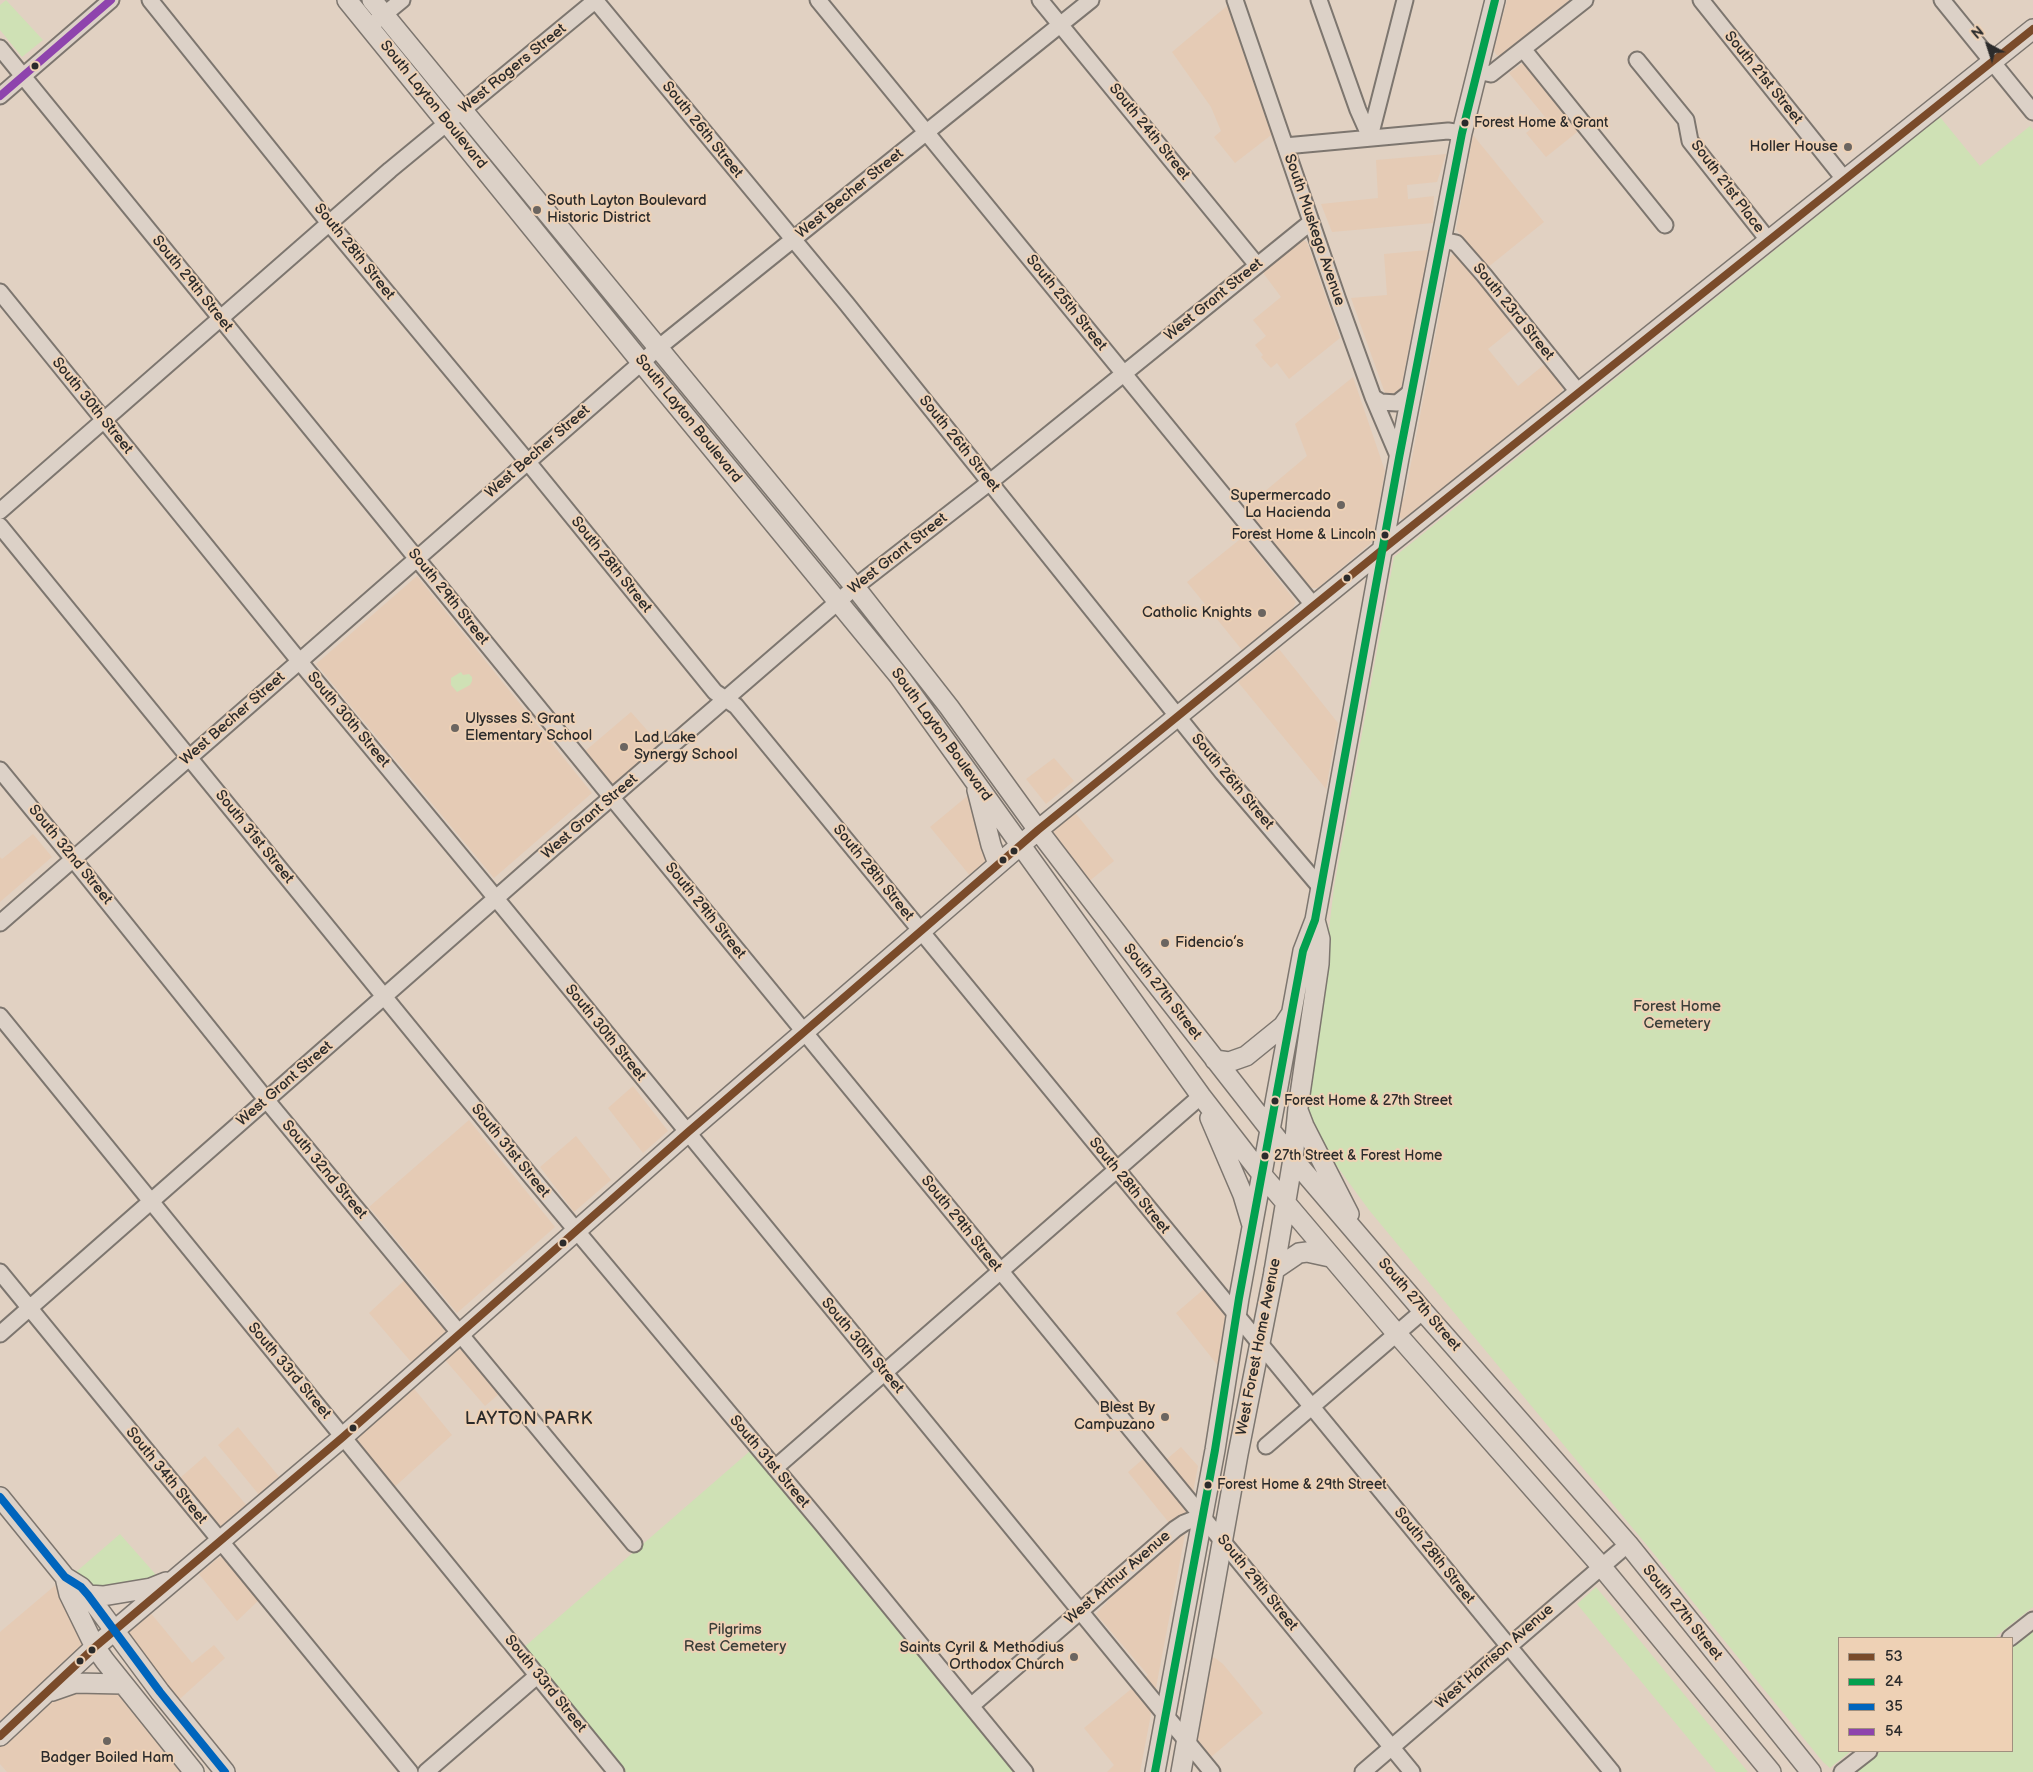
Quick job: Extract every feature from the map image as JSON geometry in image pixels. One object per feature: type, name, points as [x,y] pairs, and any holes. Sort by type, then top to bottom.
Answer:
[{"type":"main road","name":"South Layton Boulevard","points":[[347,0],[899,676],[1021,845]]},
{"type":"main road","name":"West Forest Home Avenue","points":[[1155,1772],[1303,951],[1315,920],[1399,458],[1462,133],[1495,0]]},
{"type":"main road","name":"South Layton Boulevard","points":[[378,7],[855,588],[950,708],[1038,830]]},
{"type":"main road","points":[[0,1736],[96,1647],[343,1436],[576,1230],[1038,830],[1382,550],[2033,29]]},
{"type":"main road","points":[[974,779],[991,845],[998,864]]},
{"type":"main road","name":"South 27th Street","points":[[1038,830],[1270,1132],[1363,1242],[1628,1544],[1810,1772]]},
{"type":"main road","name":"South 27th Street","points":[[1021,845],[1200,1096],[1263,1176],[1396,1334],[1601,1566],[1771,1772]]},
{"type":"main road","name":"West Forest Home Avenue","points":[[1181,1772],[1293,1159],[1298,1108],[1319,964],[1320,940],[1315,920]]},
{"type":"main road","points":[[1215,1060],[1229,1062],[1246,1056],[1283,1026],[1292,1014]]},
{"type":"main road","points":[[1200,1096],[1243,1195],[1253,1228]]},
{"type":"main road","points":[[1298,1108],[1304,1126],[1363,1242]]},
{"type":"main road","points":[[1274,1270],[1299,1253],[1307,1252],[1330,1257]]},
{"type":"main road","points":[[0,1498],[65,1577],[88,1595],[160,1692],[225,1772]]},
{"type":"main road","points":[[65,1577],[69,1594],[96,1647],[194,1772]]},
{"type":"main road","points":[[88,1595],[102,1596],[151,1588],[174,1579]]},
{"type":"main road","points":[[46,1693],[75,1683],[124,1684]]},
{"type":"street","points":[[0,96],[111,0]]},
{"type":"street","name":"South 28th Street","points":[[150,0],[329,223],[527,461],[715,692],[736,706],[1612,1772]]},
{"type":"street","points":[[369,26],[378,7],[402,0]]},
{"type":"street","name":"West Rogers Street","points":[[0,511],[329,223],[596,0]]},
{"type":"street","name":"South 26th Street","points":[[596,0],[990,482],[1223,773],[1321,888]]},
{"type":"street","name":"South 25th Street","points":[[818,0],[1314,606]]},
{"type":"street","name":"South 24th Street","points":[[1040,0],[1257,265]]},
{"type":"street","name":"West Becher Street","points":[[0,923],[641,362],[1091,0]]},
{"type":"street","name":"South Muskego Avenue","points":[[1235,0],[1373,397],[1399,458]]},
{"type":"street","points":[[1319,0],[1358,110],[1370,137]]},
{"type":"street","points":[[1370,137],[1405,0]]},
{"type":"street","points":[[1477,71],[1491,74],[1585,0]]},
{"type":"street","name":"South 21st Street","points":[[1701,0],[1845,180]]},
{"type":"street","points":[[1942,0],[2033,112]]},
{"type":"street","name":"South 29th Street","points":[[0,48],[1412,1772]]},
{"type":"street","points":[[1523,49],[1665,225]]},
{"type":"street","name":"South 21st Place","points":[[1637,60],[1686,120],[1690,141],[1769,241]]},
{"type":"street","points":[[1285,146],[1448,131],[1462,133]]},
{"type":"street","name":"West Grant Street","points":[[0,1334],[496,898],[838,602],[990,482],[1311,222]]},
{"type":"street","name":"South 23rd Street","points":[[1442,240],[1456,243],[1579,393]]},
{"type":"street","name":"South 30th Street","points":[[0,292],[299,661],[496,898],[1212,1772]]},
{"type":"street","points":[[1373,397],[1381,402],[1397,403],[1412,391]]},
{"type":"street","name":"South 31st Street","points":[[0,526],[576,1230],[1025,1772]]},
{"type":"street","name":"South 32nd Street","points":[[0,770],[74,859],[267,1101],[634,1544]]},
{"type":"street","name":"South 33rd Street","points":[[0,1016],[616,1772]]},
{"type":"street","points":[[775,1468],[1200,1096]]},
{"type":"street","name":"South 34th Street","points":[[0,1272],[410,1772]]},
{"type":"street","points":[[1266,1446],[1423,1311]]},
{"type":"street","name":"West Arthur Avenue","points":[[970,1706],[1174,1529],[1202,1516]]},
{"type":"street","name":"West Harrison Avenue","points":[[1363,1772],[1628,1544]]},
{"type":"street","points":[[2011,1637],[2033,1620]]},
{"type":"street","points":[[426,1772],[538,1675]]},
{"type":"street","points":[[1842,1772],[1868,1752]]},
{"type":"shaded area","points":[[1234,0],[1279,129],[1235,163],[1214,137],[1221,131],[1211,107],[1172,52]]},
{"type":"shaded area","points":[[1507,0],[1570,0],[1500,56],[1496,55],[1494,50]]},
{"type":"shaded area","points":[[1524,62],[1581,129],[1546,157],[1526,133],[1545,117],[1509,73]]},
{"type":"shaded area","points":[[1473,135],[1544,222],[1487,268],[1456,229]]},
{"type":"shaded area","points":[[1446,154],[1437,182],[1407,185],[1408,199],[1434,196],[1433,223],[1332,232],[1321,204],[1378,198],[1376,160]]},
{"type":"shaded area","points":[[1301,239],[1307,242],[1340,338],[1289,379],[1277,363],[1271,368],[1261,357],[1263,355],[1255,345],[1266,336],[1253,320],[1281,297],[1261,270]]},
{"type":"shaded area","points":[[1428,250],[1400,394],[1396,398],[1386,396],[1351,298],[1387,295],[1384,254]]},
{"type":"shaded area","points":[[1453,254],[1457,255],[1515,327],[1488,349],[1518,386],[1545,364],[1563,388],[1562,392],[1402,519],[1399,516],[1405,495],[1450,258]]},
{"type":"shaded area","points":[[1353,377],[1385,471],[1372,542],[1318,588],[1311,588],[1245,508],[1307,456],[1295,424]]},
{"type":"shaded area","points":[[1244,536],[1296,602],[1293,608],[1242,650],[1187,582]]},
{"type":"shaded area","name":"Ulysses S. Grant Elementary School","points":[[417,576],[592,793],[494,878],[316,664]]},
{"type":"shaded area","points":[[1279,649],[1338,723],[1326,789],[1238,682]]},
{"type":"shaded area","name":"Lad Lake Synergy School","points":[[631,712],[661,746],[617,784],[610,782],[584,752]]},
{"type":"shaded area","points":[[1054,758],[1074,781],[1046,804],[1026,779]]},
{"type":"shaded area","points":[[977,788],[998,864],[976,883],[930,827]]},
{"type":"shaded area","points":[[1069,805],[1114,861],[1082,887],[1038,830]]},
{"type":"shaded area","points":[[33,834],[52,857],[0,902],[0,857],[2,859]]},
{"type":"shaded area","points":[[633,1086],[668,1131],[643,1153],[608,1108]]},
{"type":"shaded area","points":[[469,1120],[555,1227],[457,1313],[369,1207]]},
{"type":"shaded area","points":[[576,1136],[611,1180],[574,1212],[540,1167]]},
{"type":"shaded area","points":[[410,1275],[506,1388],[485,1406],[439,1353],[418,1370],[369,1313]]},
{"type":"shaded area","points":[[1204,1289],[1228,1318],[1219,1367],[1176,1313]]},
{"type":"shaded area","points":[[407,1380],[452,1435],[389,1492],[343,1437]]},
{"type":"shaded area","points":[[238,1427],[286,1485],[265,1502],[218,1445]]},
{"type":"shaded area","points":[[1181,1447],[1198,1466],[1140,1772],[1107,1772],[1114,1765],[1084,1728],[1148,1675],[1096,1614],[1174,1529],[1128,1472],[1150,1453],[1160,1465]]},
{"type":"shaded area","points":[[205,1456],[253,1513],[220,1541],[173,1484]]},
{"type":"shaded area","points":[[223,1557],[259,1600],[237,1621],[199,1574],[218,1558]]},
{"type":"shaded area","points":[[65,1577],[95,1647],[47,1692],[123,1684],[194,1772],[7,1772],[0,1764],[0,1632]]},
{"type":"shaded area","points":[[144,1605],[192,1663],[214,1645],[225,1658],[171,1707],[114,1632]]},
{"type":"shaded area","points":[[1202,1655],[1215,1658],[1223,1664],[1263,1713],[1204,1763],[1187,1742]]},
{"type":"green space","points":[[6,0],[43,40],[22,57],[0,30],[0,5]]},
{"type":"green space","name":"Forest Home Cemetery","points":[[1940,117],[1980,166],[2030,126],[2033,130],[2033,1607],[1995,1637],[1838,1637],[1838,1752],[1850,1752],[1830,1768],[1823,1762],[1650,1549],[1369,1210],[1309,1128],[1307,1116],[1334,887],[1394,557]]},
{"type":"green space","points":[[461,672],[463,675],[469,674],[472,677],[472,681],[470,685],[457,692],[451,685],[451,678]]},
{"type":"green space","name":"Pilgrims Rest Cemetery","points":[[750,1451],[1017,1772],[623,1772],[522,1649]]},
{"type":"green space","points":[[120,1534],[157,1576],[149,1581],[93,1590],[76,1572]]},
{"type":"green space","points":[[1596,1587],[1748,1772],[1716,1772],[1577,1604]]},
{"type":"green space","points":[[2033,1629],[2033,1772],[1855,1772],[1880,1752],[2013,1752],[2013,1645]]},
{"type":"transit line","name":"54","points":[[0,96],[111,0]]},
{"type":"transit line","name":"24","points":[[1155,1772],[1215,1450],[1239,1298],[1303,951],[1315,920],[1399,458],[1462,133],[1495,0]]},
{"type":"transit line","name":"53","points":[[0,1736],[95,1647],[343,1437],[687,1133],[1038,830],[1382,550],[2033,29]]},
{"type":"transit line","name":"35","points":[[0,1497],[65,1577],[81,1587],[88,1595],[160,1692],[225,1772]]},
{"type":"place","name":"Forest Home & Grant","points":[[1465,123]]},
{"type":"place","name":"Holler House","points":[[1848,147]]},
{"type":"place","name":"South Layton Boulevard Historic District","points":[[537,210]]},
{"type":"place","name":"Supermercado La Hacienda","points":[[1341,505]]},
{"type":"place","name":"Forest Home & Lincoln","points":[[1385,535]]},
{"type":"place","name":"Catholic Knights","points":[[1262,613]]},
{"type":"place","name":"Ulysses S. Grant Elementary School","points":[[455,728]]},
{"type":"place","name":"Lad Lake Synergy School","points":[[624,747]]},
{"type":"place","name":"Fidencio’s","points":[[1165,943]]},
{"type":"place","name":"Forest Home & 27th Street","points":[[1275,1101]]},
{"type":"place","name":"27th Street & Forest Home","points":[[1265,1156]]},
{"type":"place","name":"Blest By Campuzano","points":[[1165,1417]]},
{"type":"place","name":"Forest Home & 29th Street","points":[[1208,1485]]},
{"type":"place","name":"Saints Cyril & Methodius Orthodox Church","points":[[1074,1657]]},
{"type":"place","name":"Badger Boiled Ham","points":[[107,1741]]},
{"type":"district","name":"LAYTON PARK","points":[[529,1419]]}]
